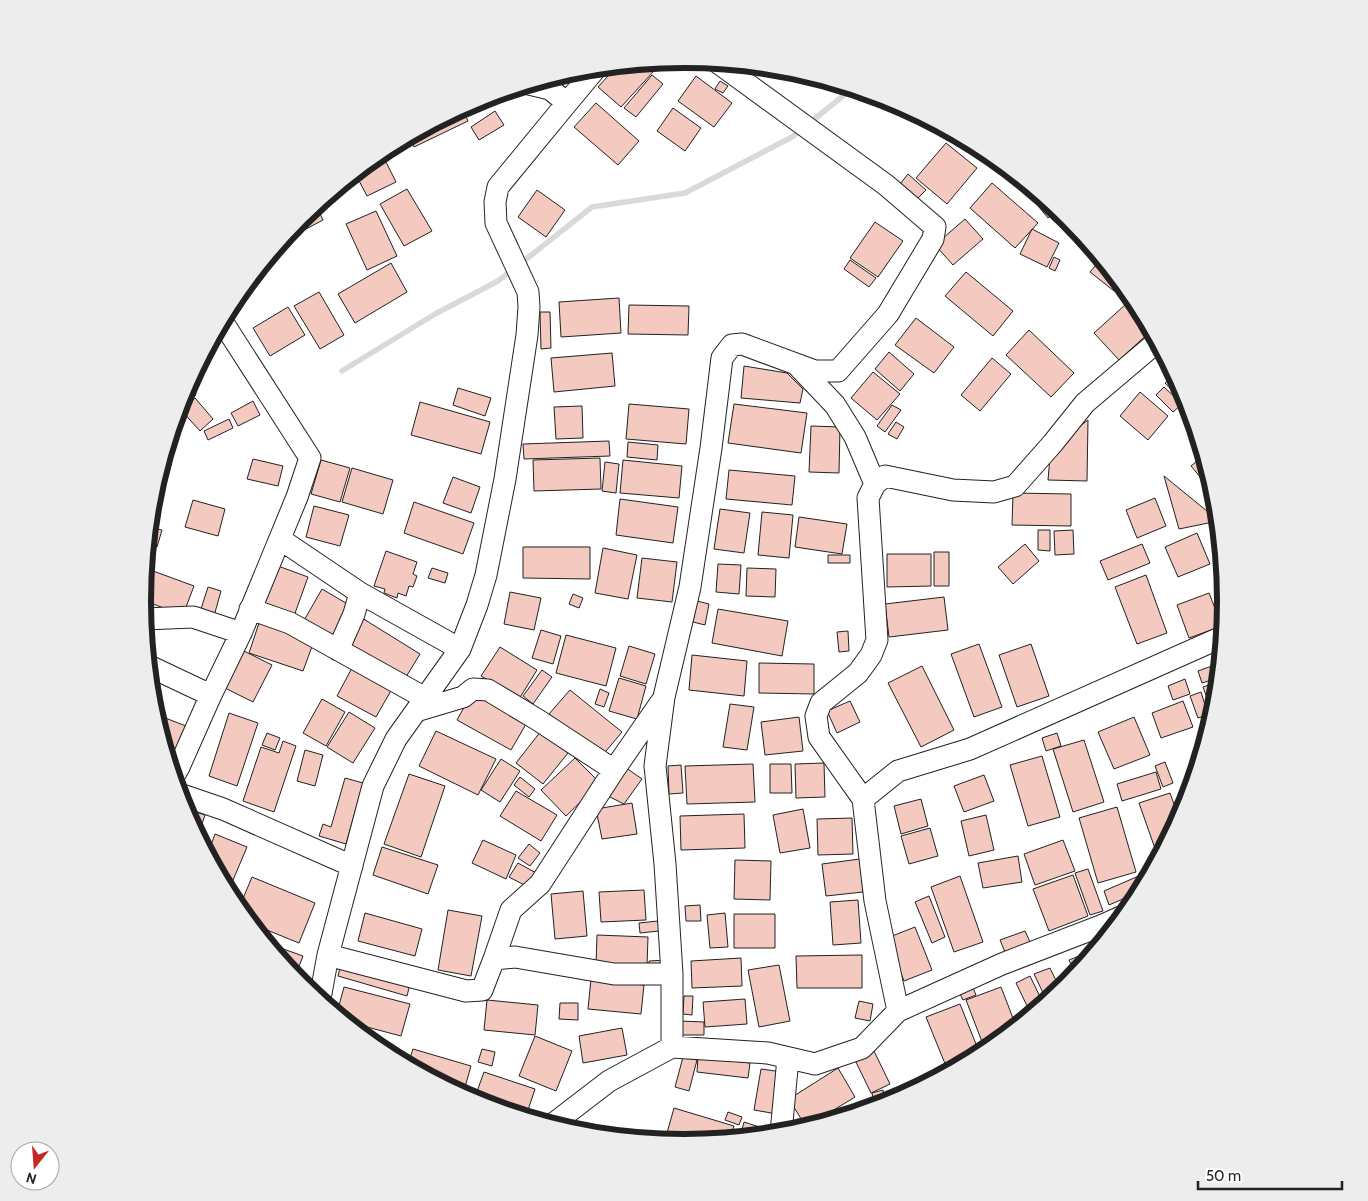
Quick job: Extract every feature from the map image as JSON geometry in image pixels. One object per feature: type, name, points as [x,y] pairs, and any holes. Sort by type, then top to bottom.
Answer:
[{"type":"street","points":[[728,70],[886,185],[936,227],[933,239],[888,314],[838,371],[834,390],[835,405]]},
{"type":"street","points":[[322,990],[328,955],[373,786],[396,739],[455,655],[477,605],[486,575],[505,478],[528,335],[528,292],[496,223],[495,202],[498,188],[589,76]]},
{"type":"street","points":[[542,87],[550,89],[567,103]]},
{"type":"street","points":[[178,769],[241,633],[280,540],[310,458],[226,327]]},
{"type":"street","points":[[672,1047],[672,974],[665,864],[655,766],[664,697],[690,587],[711,448],[722,358],[732,345],[742,344],[816,371],[838,371]]},
{"type":"street","points":[[898,1011],[875,901],[863,799],[819,737],[816,716],[821,703],[858,673],[871,655],[877,640],[868,498],[875,484],[885,476],[953,490],[994,492],[1015,486],[1053,443],[1084,402],[1152,346]]},
{"type":"street","points":[[796,364],[835,405],[855,437],[875,484]]},
{"type":"street","points":[[280,540],[455,655],[463,697]]},
{"type":"street","points":[[338,650],[354,614],[360,593]]},
{"type":"street","points":[[250,609],[290,623],[338,650],[421,704],[463,697],[473,688],[488,690],[614,770]]},
{"type":"street","points":[[152,619],[193,617],[241,633]]},
{"type":"street","points":[[863,799],[898,771],[970,749],[1215,640]]},
{"type":"street","points":[[156,669],[204,692],[210,697]]},
{"type":"street","points":[[328,955],[466,991],[482,990],[511,910],[540,884],[664,697]]},
{"type":"street","points":[[189,798],[222,809],[352,866]]},
{"type":"street","points":[[560,1118],[609,1080],[672,1047],[768,1053],[815,1064],[862,1048],[898,1011],[1002,964],[1109,922]]},
{"type":"street","points":[[494,959],[515,957],[614,974],[672,974]]},
{"type":"street","points":[[782,1124],[788,1058]]},
{"type":"building","points":[[650,69],[653,72],[621,107],[598,87],[611,72]]},
{"type":"building","points":[[652,75],[663,84],[636,117],[624,108]]},
{"type":"building","points":[[696,76],[732,103],[714,127],[678,101]]},
{"type":"building","points":[[720,81],[728,86],[723,93],[715,89]]},
{"type":"building","points":[[596,103],[639,141],[618,165],[574,127]]},
{"type":"building","points":[[673,108],[701,128],[685,151],[657,131]]},
{"type":"building","points":[[495,111],[504,125],[479,140],[471,127]]},
{"type":"building","points":[[465,115],[468,121],[414,147],[412,143]]},
{"type":"building","points":[[946,143],[977,168],[947,204],[916,178]]},
{"type":"building","points":[[385,159],[396,182],[367,196],[358,179]]},
{"type":"building","points":[[908,174],[926,190],[917,199],[900,184]]},
{"type":"building","points":[[992,183],[1038,223],[1015,248],[970,208]]},
{"type":"building","points":[[407,189],[432,231],[404,246],[380,204]]},
{"type":"building","points":[[537,190],[565,210],[546,237],[518,217]]},
{"type":"building","points":[[1029,195],[1051,215],[1048,218]]},
{"type":"building","points":[[376,211],[397,256],[367,270],[346,224]]},
{"type":"building","points":[[319,212],[323,220],[298,233]]},
{"type":"building","points":[[965,219],[983,239],[953,265],[935,245]]},
{"type":"building","points":[[875,222],[903,241],[878,277],[850,258]]},
{"type":"building","points":[[1032,229],[1059,243],[1047,267],[1020,254]]},
{"type":"building","points":[[1054,257],[1060,260],[1055,271],[1049,268]]},
{"type":"building","points":[[850,260],[876,278],[869,287],[844,269]]},
{"type":"building","points":[[391,263],[407,292],[355,323],[338,294]]},
{"type":"building","points":[[1097,264],[1116,289],[1114,291],[1090,272]]},
{"type":"building","points":[[966,272],[1013,311],[993,336],[945,296]]},
{"type":"building","points":[[319,292],[344,335],[320,349],[294,306]]},
{"type":"building","points":[[619,298],[621,333],[561,337],[559,302]]},
{"type":"building","points":[[1126,304],[1147,335],[1119,360],[1094,333]]},
{"type":"building","points":[[629,305],[689,306],[688,335],[628,334]]},
{"type":"building","points":[[288,307],[305,335],[270,356],[253,328]]},
{"type":"building","points":[[540,312],[550,312],[551,348],[541,349]]},
{"type":"building","points":[[916,318],[954,347],[934,373],[895,345]]},
{"type":"building","points":[[1029,330],[1074,373],[1051,397],[1006,355]]},
{"type":"building","points":[[889,352],[914,374],[900,391],[875,369]]},
{"type":"building","points":[[612,353],[615,386],[554,392],[551,358]]},
{"type":"building","points":[[992,358],[1011,374],[980,411],[961,395]]},
{"type":"building","points":[[744,366],[787,373],[803,389],[800,403],[741,398]]},
{"type":"building","points":[[873,372],[900,394],[877,420],[851,398]]},
{"type":"building","points":[[1168,380],[1174,393],[1165,383]]},
{"type":"building","points":[[1164,387],[1177,399],[1180,406],[1173,412],[1156,395]]},
{"type":"building","points":[[458,388],[491,398],[485,416],[453,405]]},
{"type":"building","points":[[1140,392],[1168,416],[1148,440],[1120,416]]},
{"type":"building","points":[[195,398],[213,419],[200,431],[185,414],[189,404]]},
{"type":"building","points":[[253,401],[260,415],[238,426],[231,413]]},
{"type":"building","points":[[420,402],[490,422],[481,454],[411,435]]},
{"type":"building","points":[[629,404],[689,409],[686,444],[626,439]]},
{"type":"building","points":[[734,404],[807,413],[801,453],[728,443]]},
{"type":"building","points":[[892,405],[901,410],[885,432],[877,426]]},
{"type":"building","points":[[582,406],[583,438],[556,439],[554,407]]},
{"type":"building","points":[[229,419],[233,428],[208,440],[204,431]]},
{"type":"building","points":[[1088,420],[1087,481],[1048,480],[1050,457],[1076,429]]},
{"type":"building","points":[[896,422],[904,427],[897,439],[888,434]]},
{"type":"building","points":[[811,426],[840,427],[839,473],[809,472]]},
{"type":"building","points":[[609,441],[610,456],[524,459],[523,444]]},
{"type":"building","points":[[628,442],[658,445],[657,460],[627,457]]},
{"type":"building","points":[[600,458],[601,489],[534,491],[533,460]]},
{"type":"building","points":[[253,459],[283,466],[278,486],[247,479]]},
{"type":"building","points":[[321,460],[350,468],[340,502],[311,494]]},
{"type":"building","points":[[623,460],[682,466],[679,498],[620,493]]},
{"type":"building","points":[[1198,460],[1203,481],[1191,466]]},
{"type":"building","points":[[605,462],[619,464],[616,493],[602,491]]},
{"type":"building","points":[[352,468],[393,480],[383,514],[342,502]]},
{"type":"building","points":[[729,470],[795,476],[792,505],[726,499]]},
{"type":"building","points":[[1164,476],[1209,513],[1211,522],[1179,529]]},
{"type":"building","points":[[453,477],[480,487],[471,513],[443,503]]},
{"type":"building","points":[[1013,493],[1071,494],[1071,526],[1012,525]]},
{"type":"building","points":[[1155,498],[1166,526],[1137,538],[1126,510]]},
{"type":"building","points":[[620,499],[678,507],[673,543],[616,535]]},
{"type":"building","points":[[193,500],[225,509],[218,536],[185,527]]},
{"type":"building","points":[[414,502],[474,523],[463,554],[404,533]]},
{"type":"building","points":[[314,506],[349,515],[340,546],[306,537]]},
{"type":"building","points":[[720,509],[750,513],[744,553],[714,549]]},
{"type":"building","points":[[762,512],[793,515],[789,558],[758,555]]},
{"type":"building","points":[[799,517],[847,524],[842,554],[795,547]]},
{"type":"building","points":[[156,529],[162,530],[157,547],[154,546]]},
{"type":"building","points":[[1038,530],[1050,530],[1050,551],[1038,550]]},
{"type":"building","points":[[1073,530],[1074,554],[1055,555],[1054,531]]},
{"type":"building","points":[[1197,533],[1210,564],[1178,577],[1165,547]]},
{"type":"building","points":[[1025,544],[1039,561],[1013,584],[998,567]]},
{"type":"building","points":[[1142,544],[1150,563],[1108,580],[1100,561]]},
{"type":"building","points":[[523,547],[590,547],[590,579],[523,578]]},
{"type":"building","points":[[603,548],[637,555],[628,599],[595,593]]},
{"type":"building","points":[[386,551],[417,562],[413,574],[417,576],[413,587],[409,586],[406,596],[398,593],[397,598],[384,593],[385,589],[374,586]]},
{"type":"building","points":[[934,552],[949,552],[949,586],[934,586]]},
{"type":"building","points":[[887,554],[931,554],[931,586],[887,587]]},
{"type":"building","points":[[828,555],[850,555],[850,563],[828,563]]},
{"type":"building","points":[[642,558],[677,562],[672,602],[637,598]]},
{"type":"building","points":[[718,564],[741,565],[739,594],[716,592]]},
{"type":"building","points":[[278,566],[308,577],[294,616],[263,604]]},
{"type":"building","points":[[432,568],[448,573],[445,583],[428,578]]},
{"type":"building","points":[[747,568],[776,569],[775,597],[746,596]]},
{"type":"building","points":[[152,571],[194,586],[183,615],[151,603]]},
{"type":"building","points":[[1146,575],[1167,633],[1137,644],[1115,587]]},
{"type":"building","points":[[208,587],[221,591],[214,616],[200,612]]},
{"type":"building","points":[[322,589],[351,606],[332,641],[302,624]]},
{"type":"building","points":[[510,592],[541,598],[534,630],[504,624]]},
{"type":"building","points":[[1209,593],[1217,612],[1216,628],[1189,638],[1177,605]]},
{"type":"building","points":[[573,594],[583,598],[579,608],[569,604]]},
{"type":"building","points":[[944,597],[948,630],[889,637],[885,604]]},
{"type":"building","points":[[697,601],[709,604],[705,625],[693,622]]},
{"type":"building","points":[[718,609],[788,621],[782,656],[712,643]]},
{"type":"building","points":[[362,618],[420,654],[403,682],[345,646]]},
{"type":"building","points":[[259,623],[314,641],[303,671],[249,653]]},
{"type":"building","points":[[541,630],[561,636],[553,664],[532,658]]},
{"type":"building","points":[[848,631],[849,651],[839,652],[837,632]]},
{"type":"building","points":[[566,635],[616,648],[606,686],[556,673]]},
{"type":"building","points":[[979,644],[1002,707],[974,717],[951,654]]},
{"type":"building","points":[[1031,644],[1049,696],[1017,707],[999,655]]},
{"type":"building","points":[[629,646],[655,654],[646,684],[620,676]]},
{"type":"building","points":[[500,647],[537,670],[519,699],[481,676]]},
{"type":"building","points":[[244,651],[272,665],[253,702],[225,688]]},
{"type":"building","points":[[692,655],[747,661],[744,696],[689,690]]},
{"type":"building","points":[[759,663],[814,664],[814,694],[759,693]]},
{"type":"building","points":[[353,666],[393,687],[376,717],[337,696]]},
{"type":"building","points":[[922,666],[954,730],[921,747],[888,683]]},
{"type":"building","points":[[1212,666],[1210,680],[1202,683],[1198,671]]},
{"type":"building","points":[[542,670],[552,677],[533,704],[523,696]]},
{"type":"building","points":[[619,678],[646,686],[637,719],[609,711]]},
{"type":"building","points":[[1185,679],[1190,694],[1173,700],[1168,686]]},
{"type":"building","points":[[1210,685],[1208,700],[1203,687]]},
{"type":"building","points":[[600,689],[609,693],[604,707],[595,704]]},
{"type":"building","points":[[570,690],[622,732],[601,757],[549,714]]},
{"type":"building","points":[[1201,692],[1206,708],[1204,716],[1198,718],[1190,696]]},
{"type":"building","points":[[472,693],[526,724],[511,750],[457,720]]},
{"type":"building","points":[[322,699],[345,712],[326,746],[303,733]]},
{"type":"building","points":[[850,701],[860,722],[837,733],[827,711]]},
{"type":"building","points":[[1183,701],[1193,727],[1161,738],[1152,713]]},
{"type":"building","points":[[730,704],[754,707],[747,750],[723,747]]},
{"type":"building","points":[[349,712],[375,728],[353,763],[327,747]]},
{"type":"building","points":[[229,713],[258,723],[237,786],[209,776]]},
{"type":"building","points":[[799,717],[803,751],[765,755],[761,722]]},
{"type":"building","points":[[1134,717],[1150,755],[1114,769],[1098,732]]},
{"type":"building","points":[[164,718],[186,726],[174,756]]},
{"type":"building","points":[[436,731],[496,759],[478,795],[419,766]]},
{"type":"building","points":[[541,731],[568,753],[543,784],[516,763]]},
{"type":"building","points":[[267,733],[280,738],[275,750],[262,745]]},
{"type":"building","points":[[1057,733],[1061,746],[1046,751],[1042,738]]},
{"type":"building","points":[[1084,740],[1104,802],[1073,812],[1053,749]]},
{"type":"building","points":[[283,741],[296,746],[274,812],[243,801],[261,747],[279,753]]},
{"type":"building","points":[[305,750],[323,755],[315,786],[297,781]]},
{"type":"building","points":[[1042,756],[1060,817],[1028,826],[1010,765]]},
{"type":"building","points":[[575,758],[600,783],[566,816],[541,790]]},
{"type":"building","points":[[501,759],[520,771],[500,802],[481,790]]},
{"type":"building","points":[[1165,762],[1173,783],[1163,787],[1155,766]]},
{"type":"building","points":[[824,763],[825,797],[796,798],[795,764]]},
{"type":"building","points":[[753,764],[755,802],[687,804],[685,766]]},
{"type":"building","points":[[770,764],[791,764],[792,793],[770,793]]},
{"type":"building","points":[[622,765],[642,779],[624,804],[602,793]]},
{"type":"building","points":[[681,765],[683,793],[669,794],[668,766]]},
{"type":"building","points":[[1156,772],[1161,789],[1122,801],[1117,784]]},
{"type":"building","points":[[409,774],[445,786],[421,857],[384,844]]},
{"type":"building","points":[[984,775],[994,801],[964,812],[954,786]]},
{"type":"building","points":[[520,777],[535,789],[529,797],[514,785]]},
{"type":"building","points":[[345,778],[363,783],[346,844],[319,836],[323,824],[331,827]]},
{"type":"building","points":[[516,791],[557,815],[541,841],[500,816]]},
{"type":"building","points":[[1170,793],[1175,807],[1155,849],[1139,803]]},
{"type":"building","points":[[921,799],[928,826],[901,834],[894,806]]},
{"type":"building","points":[[632,803],[637,834],[602,839],[596,809]]},
{"type":"building","points":[[1117,807],[1136,872],[1098,883],[1079,818]]},
{"type":"building","points":[[803,809],[810,848],[780,853],[773,815]]},
{"type":"building","points":[[195,812],[205,815],[201,826]]},
{"type":"building","points":[[744,814],[745,848],[681,850],[680,816]]},
{"type":"building","points":[[986,815],[994,850],[969,856],[961,821]]},
{"type":"building","points":[[852,818],[853,854],[818,855],[817,819]]},
{"type":"building","points":[[930,828],[938,856],[909,864],[901,836]]},
{"type":"building","points":[[215,834],[247,847],[232,883],[222,867],[211,845]]},
{"type":"building","points":[[483,840],[516,855],[506,879],[472,863]]},
{"type":"building","points":[[1063,840],[1075,871],[1035,885],[1024,854]]},
{"type":"building","points":[[529,844],[540,853],[530,866],[518,858]]},
{"type":"building","points":[[382,847],[438,865],[428,894],[373,875]]},
{"type":"building","points":[[1018,856],[1022,882],[983,888],[978,863]]},
{"type":"building","points":[[860,859],[863,892],[826,896],[822,864]]},
{"type":"building","points":[[735,860],[771,861],[770,900],[734,899]]},
{"type":"building","points":[[518,863],[538,874],[530,888],[509,877]]},
{"type":"building","points":[[1088,869],[1103,911],[1090,915],[1075,873]]},
{"type":"building","points":[[1073,875],[1088,916],[1049,931],[1033,889]]},
{"type":"building","points":[[1141,875],[1127,897],[1109,905],[1104,891]]},
{"type":"building","points":[[960,876],[983,942],[954,952],[931,887]]},
{"type":"building","points":[[252,877],[315,903],[299,943],[264,929],[243,899]]},
{"type":"building","points":[[644,890],[646,920],[601,922],[599,892]]},
{"type":"building","points":[[583,891],[587,936],[555,939],[551,894]]},
{"type":"building","points":[[929,896],[945,937],[932,943],[915,902]]},
{"type":"building","points":[[858,900],[861,943],[833,945],[830,902]]},
{"type":"building","points":[[700,905],[701,921],[686,921],[685,906]]},
{"type":"building","points":[[448,910],[482,916],[471,976],[438,970]]},
{"type":"building","points":[[365,913],[422,929],[415,956],[358,941]]},
{"type":"building","points":[[725,913],[728,947],[710,948],[707,915]]},
{"type":"building","points":[[734,914],[775,914],[775,948],[734,948]]},
{"type":"building","points":[[658,921],[659,931],[640,933],[639,923]]},
{"type":"building","points":[[915,927],[932,970],[904,981],[887,938]]},
{"type":"building","points":[[1025,931],[1030,942],[1005,952],[1000,940]]},
{"type":"building","points":[[597,935],[648,937],[647,966],[596,965]]},
{"type":"building","points":[[279,948],[303,956],[298,968]]},
{"type":"building","points":[[862,955],[862,988],[797,988],[796,956]]},
{"type":"building","points":[[1083,955],[1072,966],[1069,960]]},
{"type":"building","points":[[741,958],[742,986],[692,988],[691,961]]},
{"type":"building","points":[[666,960],[666,968],[649,968],[649,961]]},
{"type":"building","points":[[341,964],[410,984],[407,996],[338,976]]},
{"type":"building","points":[[779,965],[790,1021],[759,1027],[748,970]]},
{"type":"building","points":[[1050,968],[1056,981],[1043,993],[1034,974]]},
{"type":"building","points":[[1030,976],[1040,997],[1028,1007],[1016,983]]},
{"type":"building","points":[[591,979],[644,985],[641,1014],[588,1009]]},
{"type":"building","points":[[971,983],[976,995],[963,1000],[957,988]]},
{"type":"building","points":[[344,987],[410,1004],[401,1036],[364,1026],[339,1006]]},
{"type":"building","points":[[1001,987],[1013,1019],[982,1042],[966,1000]]},
{"type":"building","points":[[684,996],[693,996],[692,1015],[683,1014]]},
{"type":"building","points":[[745,999],[747,1024],[705,1027],[703,1002]]},
{"type":"building","points":[[487,1000],[538,1005],[535,1035],[484,1030]]},
{"type":"building","points":[[859,1001],[873,1004],[870,1021],[855,1018]]},
{"type":"building","points":[[560,1003],[578,1003],[578,1020],[559,1019]]},
{"type":"building","points":[[960,1004],[977,1046],[945,1065],[926,1017]]},
{"type":"building","points":[[679,1021],[704,1022],[704,1035],[679,1035]]},
{"type":"building","points":[[622,1028],[627,1055],[583,1063],[579,1036]]},
{"type":"building","points":[[535,1036],[572,1051],[556,1091],[519,1076]]},
{"type":"building","points":[[413,1049],[471,1066],[465,1086],[448,1079],[410,1058]]},
{"type":"building","points":[[482,1049],[495,1052],[492,1066],[478,1062]]},
{"type":"building","points":[[873,1049],[890,1084],[871,1093],[854,1058]]},
{"type":"building","points":[[683,1057],[697,1060],[689,1091],[675,1087]]},
{"type":"building","points":[[698,1057],[750,1063],[748,1078],[697,1072]]},
{"type":"building","points":[[838,1068],[855,1097],[829,1113],[802,1120],[789,1099]]},
{"type":"building","points":[[761,1069],[783,1072],[777,1114],[754,1110]]},
{"type":"building","points":[[484,1072],[535,1089],[528,1110],[477,1092]]},
{"type":"building","points":[[883,1090],[884,1095],[873,1098],[872,1093]]},
{"type":"building","points":[[674,1108],[734,1126],[732,1131],[684,1134],[667,1133]]},
{"type":"building","points":[[728,1112],[742,1117],[739,1125],[725,1120]]},
{"type":"building","points":[[744,1122],[762,1128],[754,1129],[742,1130]]},
{"type":"waterway","points":[[520,264],[592,207],[685,193],[792,137],[846,93]]},
{"type":"waterway","points":[[342,371],[435,314],[498,281],[512,270]]}]
